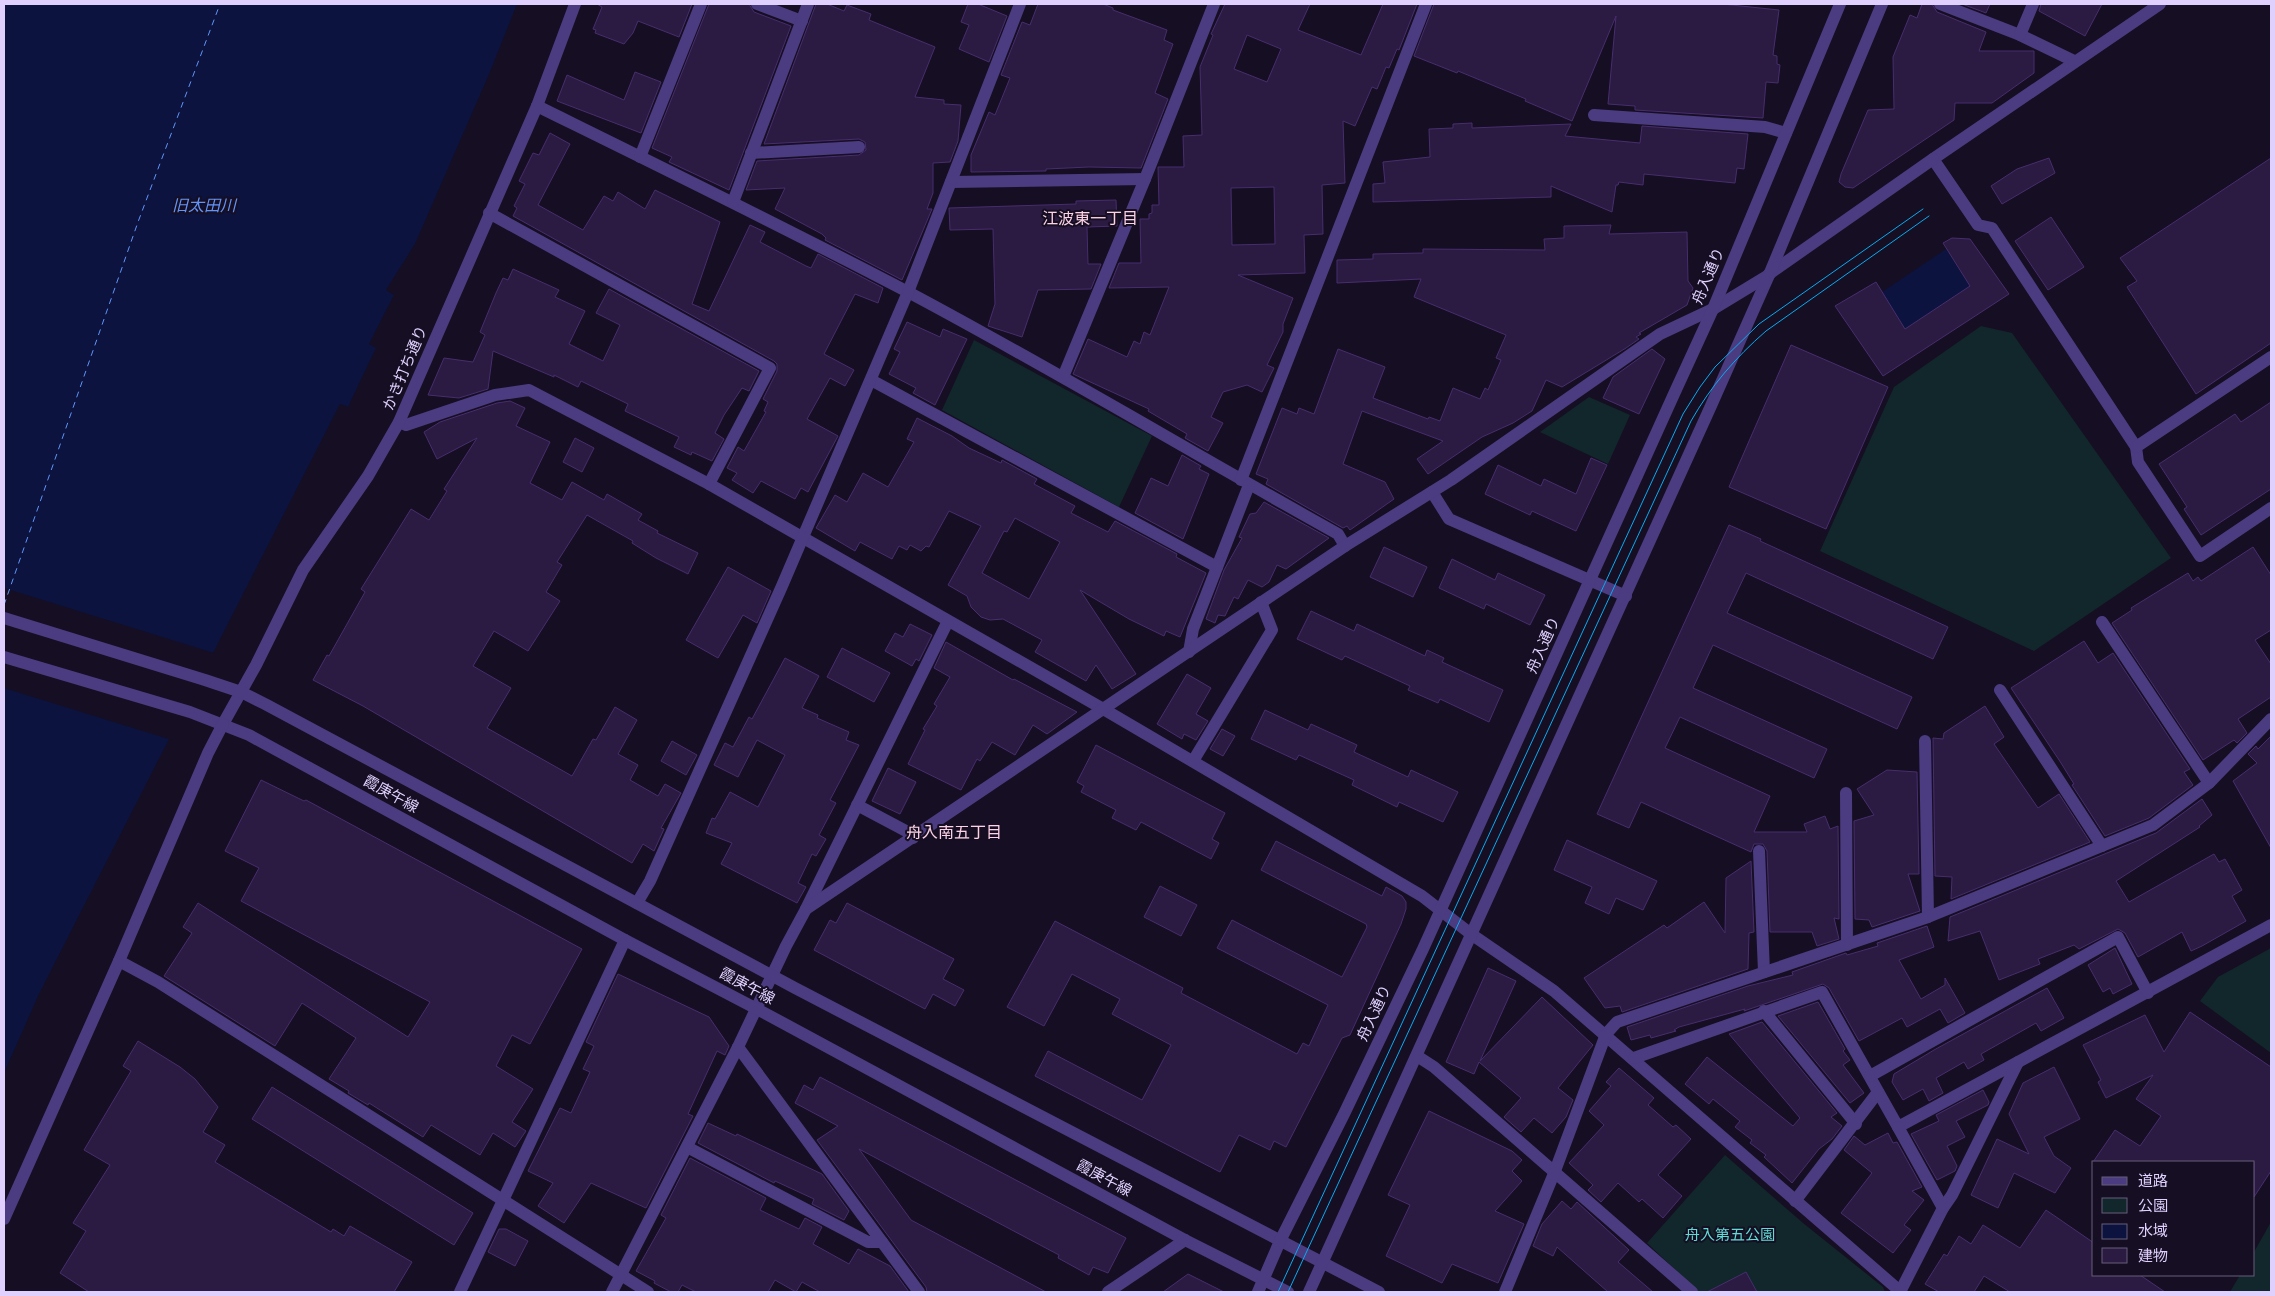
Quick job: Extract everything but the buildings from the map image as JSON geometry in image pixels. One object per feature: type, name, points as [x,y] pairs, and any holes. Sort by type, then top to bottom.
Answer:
[{"type":"street","name":"かき打ち通り","points":[[4,1219],[119,961],[208,753],[304,570],[368,476],[399,422],[536,106],[575,4]]},
{"type":"street","points":[[640,157],[701,4]]},
{"type":"street","points":[[757,4],[802,20]]},
{"type":"street","points":[[733,202],[808,4]]},
{"type":"street","points":[[637,903],[650,881],[803,539],[871,380],[908,292],[1020,4]]},
{"type":"street","points":[[1063,377],[1145,179],[1214,4]]},
{"type":"street","points":[[1189,652],[1193,629],[1217,567],[1245,482],[1426,4]]},
{"type":"street","name":"舟入通り","points":[[1258,1292],[1280,1241],[1344,1114],[1440,910],[1713,309],[1840,4]]},
{"type":"street","points":[[1309,1292],[1626,596],[1769,275],[1882,4]]},
{"type":"street","points":[[1940,4],[2020,35],[2074,61]]},
{"type":"street","points":[[2020,35],[2033,4]]},
{"type":"street","points":[[806,909],[1105,710],[1345,546],[1432,492],[1660,334],[1713,309],[1769,275],[2074,61],[2160,4]]},
{"type":"street","points":[[536,106],[733,202],[908,292],[1063,377],[1338,534],[1345,546]]},
{"type":"street","points":[[1594,115],[1764,127],[1786,133]]},
{"type":"street","points":[[751,153],[859,147]]},
{"type":"street","points":[[1933,159],[1978,225],[1992,228],[2136,447],[2138,462],[2200,556],[2271,508]]},
{"type":"street","points":[[951,182],[1145,179]]},
{"type":"street","points":[[489,214],[770,368],[709,484]]},
{"type":"street","points":[[2136,447],[2271,357]]},
{"type":"street","points":[[871,380],[1217,567]]},
{"type":"street","points":[[399,422],[406,425],[495,394],[529,390],[709,484],[1105,710],[1422,896],[1471,934],[1554,991],[1634,1058],[1794,1201],[1901,1292],[2018,1062]]},
{"type":"street","points":[[1432,492],[1449,519],[1626,596]]},
{"type":"street","points":[[1193,761],[1272,630],[1261,602]]},
{"type":"street","points":[[4,618],[241,692],[772,975],[1379,1292]]},
{"type":"street","points":[[612,1292],[738,1047],[948,622]]},
{"type":"street","points":[[2102,622],[2209,783]]},
{"type":"street","name":"霞庚午線","points":[[4,657],[190,712],[249,735],[624,940],[757,1009],[1185,1240],[1288,1292]]},
{"type":"street","points":[[2000,690],[2102,846]]},
{"type":"street","points":[[1506,1292],[1555,1171],[1606,1034],[1617,1022],[1928,917],[2153,825],[2209,783],[2271,719]]},
{"type":"street","points":[[1924,740],[1928,917]]},
{"type":"street","points":[[1846,793],[1847,945]]},
{"type":"street","points":[[857,805],[906,831],[913,838]]},
{"type":"street","points":[[1759,850],[1764,972]]},
{"type":"street","points":[[1898,1127],[2271,925]]},
{"type":"street","points":[[1870,1076],[2118,937],[2148,993]]},
{"type":"street","points":[[460,1292],[624,940]]},
{"type":"street","points":[[119,961],[158,982],[648,1292]]},
{"type":"street","points":[[1634,1058],[1822,992],[1943,1208]]},
{"type":"street","points":[[1764,1011],[1856,1124]]},
{"type":"street","points":[[738,1047],[919,1292]]},
{"type":"street","points":[[1417,1056],[1434,1067],[1692,1292]]},
{"type":"street","points":[[1794,1201],[1856,1124],[1878,1092]]},
{"type":"street","points":[[687,1147],[868,1242],[882,1242]]},
{"type":"street","points":[[1108,1292],[1185,1240]]},
{"type":"green space","points":[[1981,326],[2012,333],[2171,558],[2034,651],[1820,551],[1894,387]]},
{"type":"green space","points":[[974,340],[1152,436],[1119,507],[942,410]]},
{"type":"green space","points":[[1589,397],[1630,415],[1608,464],[1540,432]]},
{"type":"green space","points":[[2271,948],[2271,1053],[2200,1001],[2218,977]]},
{"type":"green space","name":"舟入第五公園","points":[[1725,1155],[1803,1223],[1883,1287],[1885,1292],[1699,1292],[1647,1243]]},
{"type":"green space","points":[[2271,1222],[2271,1292],[2230,1292],[2239,1276],[2255,1276],[2255,1250]]},
{"type":"water","name":"旧太田川","points":[[4,4],[517,4],[490,72],[415,244],[386,290],[394,295],[369,344],[376,348],[348,407],[340,404],[39,994],[4,1073]]},
{"type":"water","points":[[1946,249],[1970,286],[1905,329],[1882,292]]},
{"type":"pier","points":[[4,588],[217,654],[172,740],[4,688]]},
{"type":"ferry route","points":[[4,605],[138,222],[220,4]]},
{"type":"tram line","points":[[1278,1292],[1683,414],[1715,367],[1759,324],[1923,209]]},
{"type":"tram line","points":[[1288,1292],[1691,421],[1724,373],[1766,331],[1929,216]]},
{"type":"district","name":"江波東一丁目","points":[[1090,218]]},
{"type":"district","name":"舟入南五丁目","points":[[954,832]]}]
